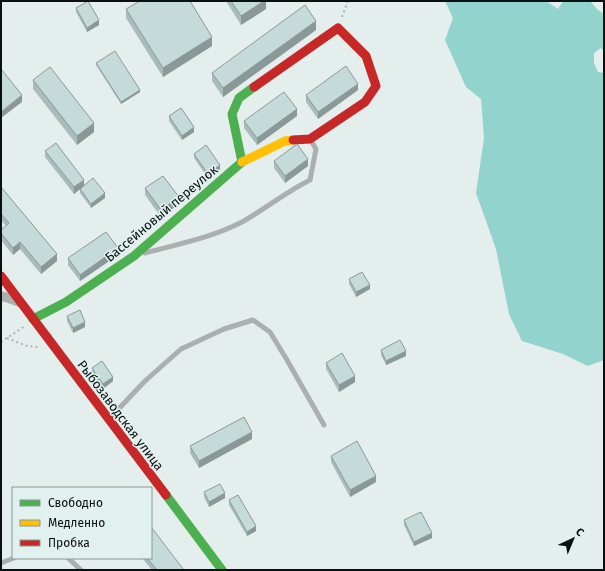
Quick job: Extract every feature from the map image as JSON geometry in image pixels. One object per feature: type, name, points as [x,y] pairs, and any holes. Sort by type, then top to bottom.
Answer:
[{"type":"street","name":"Бассейновый переулок","points":[[33,319],[66,302],[134,256],[242,162],[285,141],[310,139],[365,102],[376,86],[366,56],[338,28]]},
{"type":"street","points":[[242,162],[232,114],[239,98],[338,28]]},
{"type":"street","name":"Рыбозаводская улица","points":[[1,276],[222,570]]},
{"type":"street","points":[[1,296],[22,303]]},
{"type":"lane","points":[[134,256],[212,235],[242,222],[310,180],[316,149],[310,139]]},
{"type":"lane","points":[[108,420],[180,349],[224,329],[253,320],[270,332],[324,425]]},
{"type":"lane","points":[[1,563],[12,559]]},
{"type":"lane","points":[[69,559],[81,570]]},
{"type":"path","points":[[338,28],[348,1]]},
{"type":"path","points":[[1,342],[33,319]]},
{"type":"path","points":[[7,338],[27,346],[41,347]]},
{"type":"water","points":[[445,1],[546,1],[558,9],[563,1],[590,1],[604,14],[604,51],[601,48],[594,53],[594,63],[598,72],[604,73],[604,360],[588,366],[563,354],[522,341],[509,314],[496,249],[476,193],[484,138],[481,99],[466,87],[445,40],[453,18]]},
{"type":"building","points":[[88,1],[99,20],[87,28],[76,8]]},
{"type":"building","points":[[140,1],[190,1],[212,37],[163,68],[126,9]]},
{"type":"building","points":[[231,1],[264,1],[241,16]]},
{"type":"building","points":[[305,5],[316,21],[223,88],[212,73]]},
{"type":"building","points":[[115,51],[140,90],[121,102],[96,63]]},
{"type":"building","points":[[346,66],[358,84],[318,112],[306,95]]},
{"type":"building","points":[[50,67],[94,123],[77,136],[33,80]]},
{"type":"building","points":[[1,69],[22,95],[1,112]]},
{"type":"building","points":[[284,92],[297,109],[257,138],[244,121]]},
{"type":"building","points":[[181,108],[194,127],[182,136],[169,116]]},
{"type":"building","points":[[56,143],[84,180],[74,187],[45,151]]},
{"type":"building","points":[[297,144],[308,159],[285,176],[274,161]]},
{"type":"building","points":[[206,145],[220,165],[208,174],[194,154]]},
{"type":"building","points":[[163,176],[179,197],[161,210],[145,188]]},
{"type":"building","points":[[93,178],[105,193],[91,204],[80,189]]},
{"type":"building","points":[[1,187],[57,254],[41,267],[20,242],[13,248],[1,233],[1,230],[9,223],[1,214]]},
{"type":"building","points":[[106,232],[118,248],[80,275],[68,258]]},
{"type":"building","points":[[362,272],[370,285],[356,292],[349,279]]},
{"type":"building","points":[[80,310],[85,322],[73,328],[67,316]]},
{"type":"building","points":[[400,340],[406,351],[386,361],[381,350]]},
{"type":"building","points":[[342,353],[355,376],[339,385],[326,363]]},
{"type":"building","points":[[102,361],[113,377],[103,384],[92,368]]},
{"type":"building","points":[[244,417],[252,432],[199,461],[190,446]]},
{"type":"building","points":[[357,441],[376,476],[350,490],[331,456]]},
{"type":"building","points":[[220,484],[225,493],[209,502],[204,492]]},
{"type":"building","points":[[238,495],[256,526],[247,532],[229,500]]},
{"type":"building","points":[[421,512],[432,533],[414,542],[404,520]]},
{"type":"building","points":[[152,528],[184,570],[157,570],[148,559],[152,559]]},
{"type":"traffic: fast","points":[[33,319],[66,302],[134,256],[242,162],[232,114],[239,98],[254,87]]},
{"type":"traffic: fast","points":[[166,495],[222,570]]},
{"type":"traffic: slow","points":[[242,162],[285,141],[293,140]]},
{"type":"traffic: jam","points":[[254,87],[338,28],[366,56],[376,86],[365,102],[310,139],[293,140]]},
{"type":"traffic: jam","points":[[1,276],[166,495]]}]
